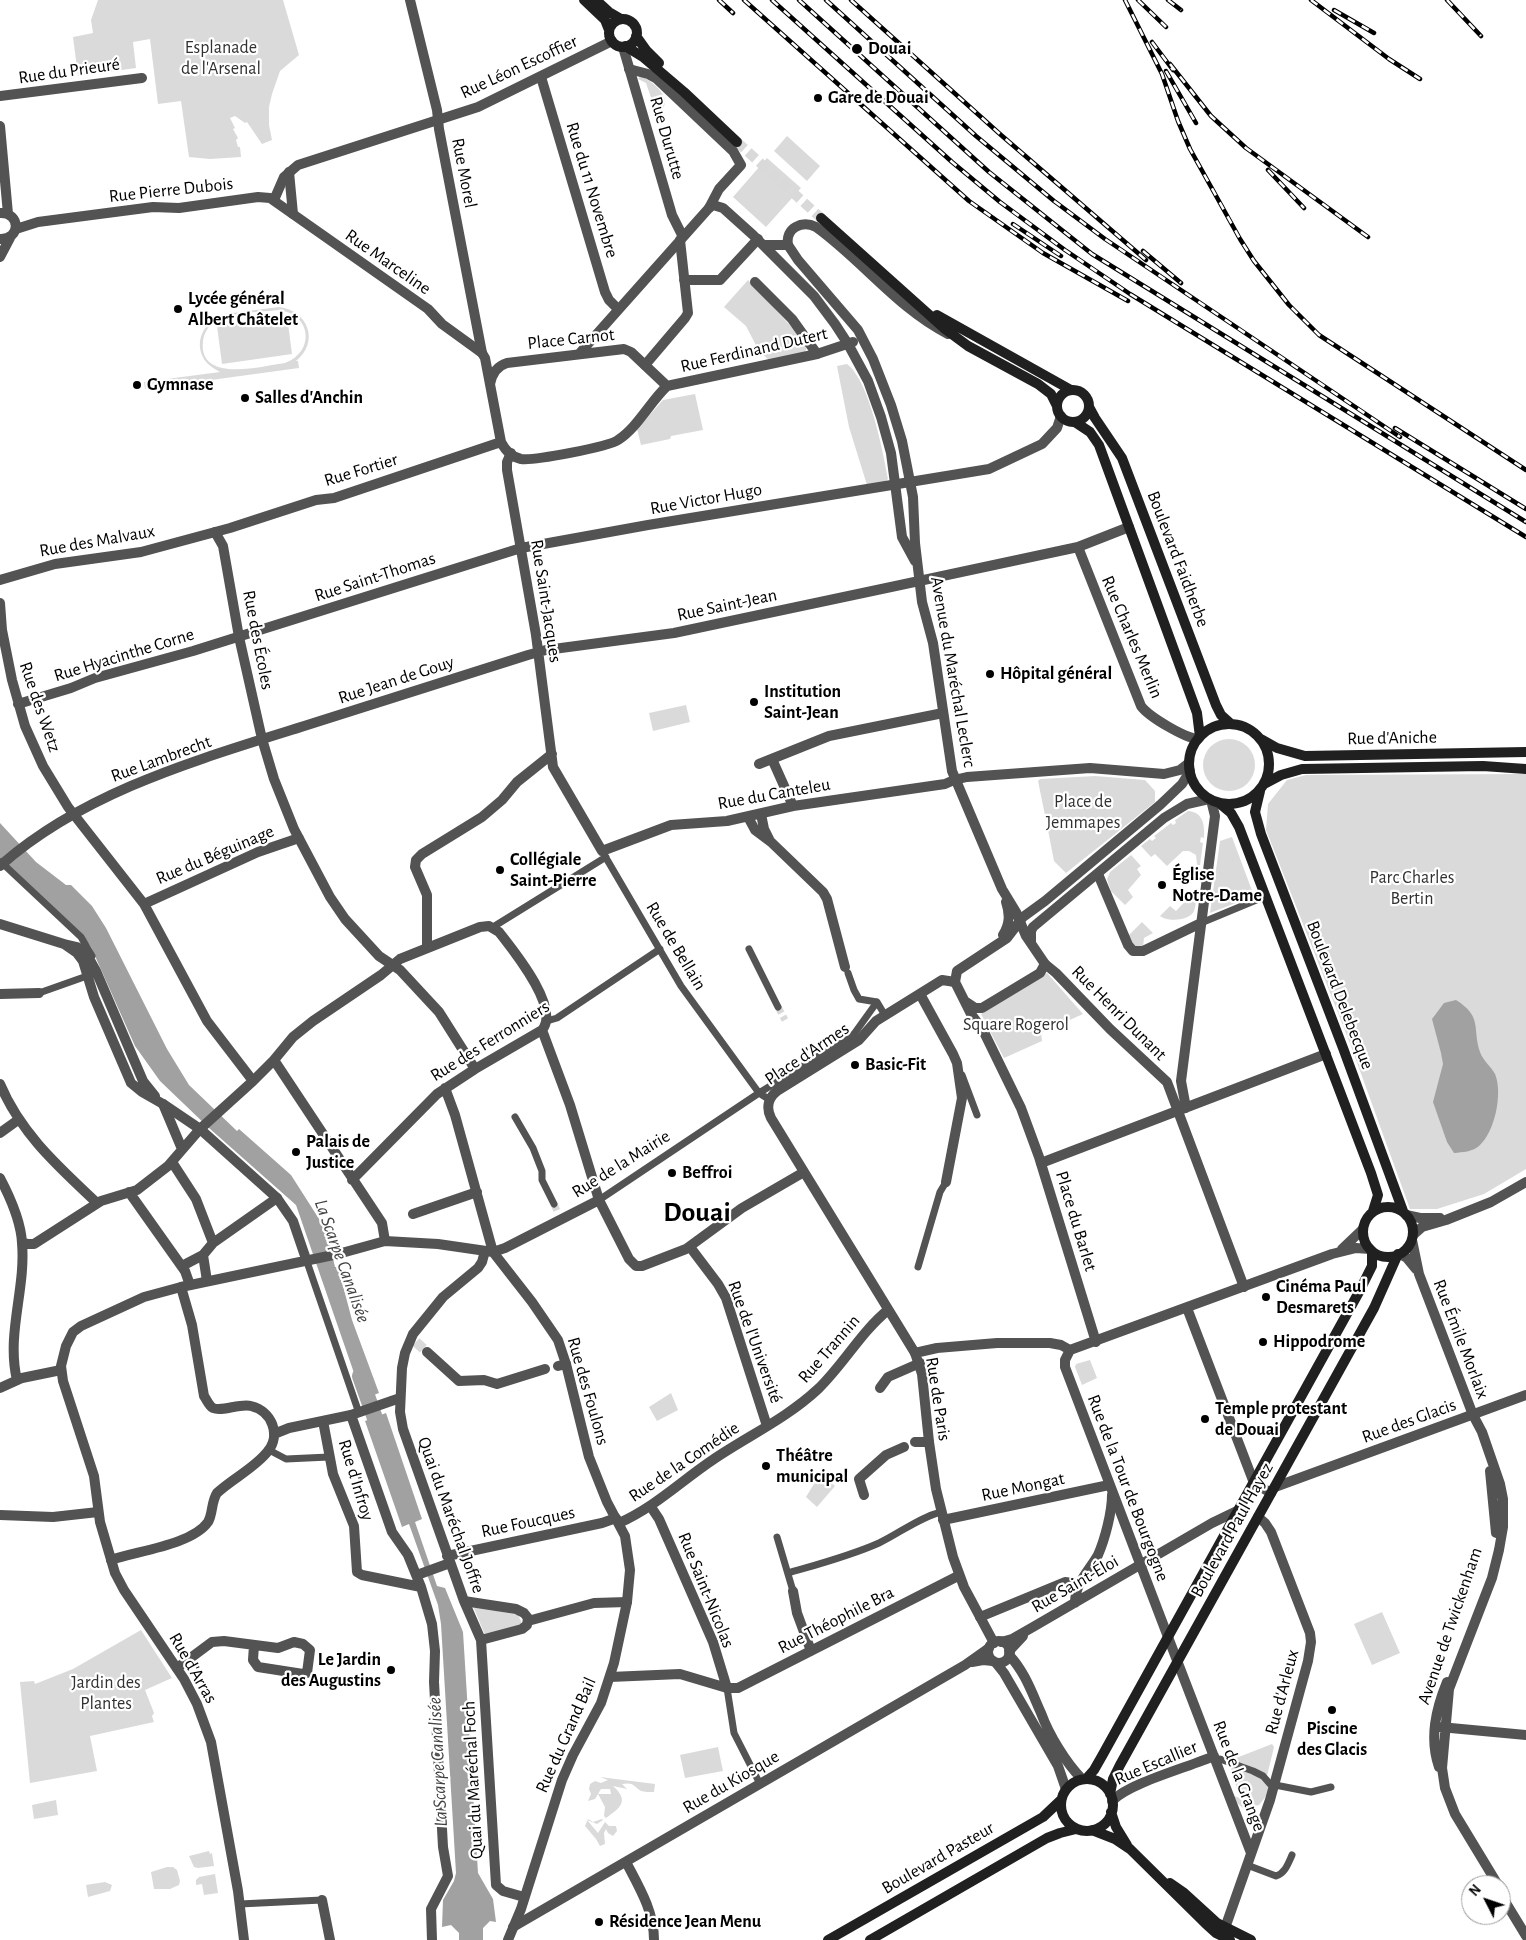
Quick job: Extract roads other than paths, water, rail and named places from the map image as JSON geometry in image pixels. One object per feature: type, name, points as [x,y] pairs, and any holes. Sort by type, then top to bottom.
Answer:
[{"type":"main road","points":[[584,0],[604,20],[612,41],[618,46],[632,43],[636,36],[633,23],[627,19],[614,22],[609,30]]},
{"type":"main road","points":[[596,0],[609,12],[621,19]]},
{"type":"main road","points":[[636,36],[684,92]]},
{"type":"main road","points":[[624,46],[640,55],[684,92],[737,142]]},
{"type":"main road","points":[[822,218],[937,322],[960,340],[1049,392],[1059,411],[1069,422],[1075,422],[1085,416],[1089,407],[1088,399],[1084,394],[1077,390],[1071,390],[961,330],[911,298]]},
{"type":"main road","points":[[1059,411],[1061,396],[1071,390]]},
{"type":"main road","name":"Boulevard Faidherbe","points":[[1089,407],[1122,458],[1216,705],[1223,717],[1231,724]]},
{"type":"main road","name":"Boulevard Faidherbe","points":[[1075,422],[1090,432],[1097,442],[1197,713],[1199,738]]},
{"type":"main road","points":[[1231,724],[1249,729],[1261,739],[1270,762],[1262,787],[1252,798],[1230,804],[1213,801],[1196,786],[1189,767],[1191,752],[1199,738],[1216,726],[1231,724]]},
{"type":"main road","name":"Rue d'Aniche","points":[[1261,739],[1277,748],[1305,756],[1526,752]]},
{"type":"main road","name":"Rue d'Aniche","points":[[1262,787],[1281,774],[1302,770],[1483,766],[1526,769]]},
{"type":"main road","name":"Boulevard Delebecque","points":[[1262,787],[1255,812],[1261,834],[1405,1213]]},
{"type":"main road","name":"Boulevard Delebecque","points":[[1213,801],[1232,813],[1266,896],[1377,1191],[1377,1200],[1373,1211]]},
{"type":"main road","points":[[1390,1206],[1405,1213],[1412,1225],[1412,1237],[1406,1249],[1399,1254],[1386,1256],[1371,1250],[1364,1239],[1363,1228],[1367,1218],[1373,1211],[1390,1206]]},
{"type":"main road","name":"Boulevard Paul Hayez","points":[[1084,1779],[1094,1770],[1360,1292],[1372,1266],[1371,1250]]},
{"type":"main road","name":"Boulevard Paul Hayez","points":[[1111,1797],[1115,1774],[1374,1308],[1399,1254]]},
{"type":"main road","points":[[1076,1829],[1064,1819],[1061,1808],[1061,1800],[1066,1789],[1073,1783],[1084,1779],[1098,1782],[1111,1797],[1111,1812],[1116,1827],[1130,1849]]},
{"type":"main road","name":"Boulevard Pasteur","points":[[829,1940],[1043,1817],[1061,1800]]},
{"type":"main road","points":[[1092,1830],[1105,1823],[1111,1812]]},
{"type":"main road","points":[[870,1940],[1047,1838],[1060,1832],[1076,1829],[1092,1830],[1115,1839],[1130,1849],[1160,1877],[1183,1892],[1211,1918],[1224,1936],[1251,1940]]},
{"type":"street","name":"Rue Morel","points":[[410,0],[437,110],[482,353]]},
{"type":"street","name":"Rue Léon Escoffier","points":[[438,119],[493,100],[612,41]]},
{"type":"street","name":"Rue Durutte","points":[[624,46],[672,215],[682,239],[687,316],[645,365]]},
{"type":"street","points":[[579,354],[709,208],[719,189],[741,164],[733,150],[657,79],[648,74],[629,69]]},
{"type":"street","name":"Rue du 11 Novembre","points":[[541,77],[605,292],[609,300],[618,309]]},
{"type":"street","name":"Rue du Prieuré","points":[[0,96],[142,78]]},
{"type":"street","points":[[274,200],[282,180],[298,165],[438,119]]},
{"type":"street","points":[[0,126],[7,215],[16,223],[0,257]]},
{"type":"street","points":[[289,172],[293,214]]},
{"type":"street","name":"Rue Pierre Dubois","points":[[7,215],[26,222],[38,222],[158,207],[179,208],[251,198],[262,197],[274,200]]},
{"type":"street","name":"Rue Marceline","points":[[274,200],[348,255],[371,268],[428,309],[444,325],[482,353]]},
{"type":"street","name":"Avenue du Maréchal Leclerc","points":[[709,208],[713,206],[723,208],[760,242],[814,296],[848,344],[864,373],[882,417],[890,446],[902,537],[919,576]]},
{"type":"street","name":"Rue Pierre Dubois","points":[[9,235],[38,222]]},
{"type":"street","points":[[684,280],[720,280],[760,242],[788,245],[789,234],[795,227],[806,223],[816,227],[909,308],[936,328],[960,340]]},
{"type":"street","name":"Avenue du Maréchal Leclerc","points":[[788,245],[801,264],[846,315],[862,337],[874,359],[892,406],[911,483],[919,576],[924,611],[933,643],[951,766],[955,780],[1002,889]]},
{"type":"street","points":[[755,282],[792,319],[817,354]]},
{"type":"street","points":[[848,344],[862,337]]},
{"type":"street","name":"Rue Ferdinand Dutert","points":[[667,386],[817,354],[848,344]]},
{"type":"street","name":"Place Carnot","points":[[490,386],[493,374],[504,364],[624,349],[631,352],[667,386]]},
{"type":"street","points":[[482,353],[485,358],[501,442],[511,453],[522,459],[608,446],[625,435],[667,386]]},
{"type":"street","name":"Rue Victor Hugo","points":[[521,548],[648,525],[989,469],[1034,450],[1042,444],[1058,425],[1059,411]]},
{"type":"street","name":"Rue Fortier","points":[[230,528],[316,500],[334,498],[501,442]]},
{"type":"street","name":"Rue Saint-Jacques","points":[[511,453],[507,465],[538,652],[554,771],[604,854]]},
{"type":"street","name":"Rue Saint-Jean","points":[[538,652],[674,633],[919,576],[1078,547],[1129,527]]},
{"type":"street","points":[[223,546],[230,528]]},
{"type":"street","name":"Rue des Malvaux","points":[[0,580],[49,565],[136,553],[230,528]]},
{"type":"street","name":"Rue des Écoles","points":[[215,532],[223,546],[239,638],[262,739],[280,794],[299,838],[330,897],[345,919],[379,956],[393,964],[439,1012],[475,1069]]},
{"type":"street","name":"Rue Charles Merlin","points":[[1078,547],[1143,710],[1184,736],[1199,738]]},
{"type":"street","name":"Rue Saint-Thomas","points":[[239,638],[521,548]]},
{"type":"street","name":"Rue des Wetz","points":[[0,603],[1,628],[18,704],[30,738],[43,766],[63,800],[144,904],[207,1021],[253,1081]]},
{"type":"street","name":"Rue Hyacinthe Corne","points":[[18,704],[137,665],[162,661],[239,638]]},
{"type":"street","name":"Rue Jean de Gouy","points":[[262,739],[538,652]]},
{"type":"street","points":[[759,764],[834,734],[943,713]]},
{"type":"street","name":"Rue Lambrecht","points":[[1,864],[24,846],[106,797],[138,783],[262,739]]},
{"type":"street","points":[[427,947],[427,895],[416,870],[416,860],[422,854],[482,817],[502,800],[517,782],[552,754]]},
{"type":"street","points":[[772,759],[793,806]]},
{"type":"street","points":[[982,1029],[955,982],[959,968],[1010,934],[1020,920],[1160,806],[1184,782],[1189,767]]},
{"type":"street","name":"Rue du Canteleu","points":[[604,854],[672,825],[748,818],[793,806],[945,784],[955,780],[1090,768],[1164,774],[1189,767]]},
{"type":"street","points":[[1031,942],[1031,931],[1035,925],[1172,813],[1191,802],[1213,801],[1215,816],[1181,1081],[1182,1109],[1244,1287]]},
{"type":"street","points":[[761,814],[764,829],[771,842]]},
{"type":"street","points":[[748,818],[753,828],[813,881],[825,896],[846,970],[854,990],[859,999],[877,1002],[883,1012]]},
{"type":"street","name":"Rue du Béguinage","points":[[144,904],[258,852],[299,838]]},
{"type":"street","points":[[22,1242],[34,1244],[97,1203],[121,1193],[136,1190],[172,1162],[201,1128],[253,1081],[274,1060],[288,1042],[306,1026],[381,976],[393,964],[407,955],[480,927],[493,927],[604,854]]},
{"type":"street","name":"Rue de Bellain","points":[[604,854],[690,1000],[730,1053]]},
{"type":"street","points":[[1,864],[81,937],[93,957],[91,961]]},
{"type":"street","points":[[1098,874],[1128,945],[1133,951],[1144,951],[1201,923],[1266,896]]},
{"type":"street","points":[[996,944],[1006,932],[1009,919],[1009,911],[1002,889]]},
{"type":"street","name":"Rue Henri Dunant","points":[[1002,889],[1045,964],[1119,1038],[1167,1082],[1182,1109]]},
{"type":"street","points":[[1,925],[77,947],[91,961],[143,1081],[163,1104],[182,1149]]},
{"type":"street","points":[[493,927],[499,932],[527,969],[545,1008],[545,1025],[599,1200],[630,1259],[636,1266],[642,1266],[674,1255],[690,1246],[742,1208],[804,1172]]},
{"type":"street","points":[[64,944],[79,955],[129,1079],[136,1088],[201,1128],[277,1198],[293,1220],[310,1259],[358,1413],[392,1532],[406,1550],[420,1574],[421,1587],[432,1624],[435,1651],[434,1682],[444,1847],[448,1872],[446,1881],[431,1909],[432,1940]]},
{"type":"street","name":"Rue des Ferronniers","points":[[352,1180],[424,1106],[446,1088],[557,1018],[660,949]]},
{"type":"street","points":[[749,949],[778,1006]]},
{"type":"street","points":[[966,1002],[975,1008],[984,1007],[1040,973],[1045,964]]},
{"type":"street","points":[[0,994],[39,993],[87,976]]},
{"type":"street","name":"Place d'Armes","points":[[730,1053],[759,1093],[770,1100],[777,1090],[862,1038],[876,1021],[942,980],[946,979],[955,982]]},
{"type":"street","points":[[916,996],[944,1036],[957,1063],[977,1115]]},
{"type":"street","name":"Rue de la Mairie","points":[[489,1252],[505,1248],[557,1212],[599,1200],[759,1093],[854,1034],[877,1002]]},
{"type":"street","points":[[984,1007],[978,1018],[982,1029],[1024,1116],[1041,1163]]},
{"type":"street","name":"Place du Barlet","points":[[1096,1342],[1041,1163],[1326,1054]]},
{"type":"street","points":[[274,1060],[382,1223],[385,1241]]},
{"type":"street","points":[[918,1267],[940,1192],[946,1182],[962,1098],[957,1063]]},
{"type":"street","points":[[0,1084],[18,1120],[43,1151],[97,1203]]},
{"type":"street","points":[[0,1388],[17,1380],[62,1370],[66,1346],[73,1332],[80,1326],[136,1300],[185,1286],[338,1254],[385,1241],[438,1244],[489,1252],[492,1240],[446,1088]]},
{"type":"street","name":"Rue de Paris","points":[[770,1100],[768,1108],[770,1115],[920,1363],[929,1442],[942,1516],[958,1576],[994,1644]]},
{"type":"street","points":[[515,1117],[533,1148],[542,1171],[542,1180],[557,1212]]},
{"type":"street","points":[[0,1133],[18,1120]]},
{"type":"street","points":[[172,1162],[196,1199],[214,1243]]},
{"type":"street","points":[[0,1178],[14,1211],[22,1242],[22,1260],[14,1328],[17,1380]]},
{"type":"street","points":[[1412,1237],[1422,1227],[1496,1199],[1526,1182]]},
{"type":"street","points":[[111,1560],[134,1552],[165,1546],[183,1539],[208,1523],[213,1501],[217,1493],[269,1450],[274,1434],[270,1419],[260,1409],[245,1405],[215,1409],[204,1396],[182,1266],[129,1192]]},
{"type":"street","points":[[413,1214],[477,1192]]},
{"type":"street","points":[[182,1266],[203,1255],[214,1243],[277,1198]]},
{"type":"street","points":[[1405,1213],[1431,1218],[1463,1213]]},
{"type":"street","points":[[1332,1254],[1347,1245],[1363,1228]]},
{"type":"street","name":"Rue Émile Morlaix","points":[[1412,1237],[1419,1274],[1473,1415]]},
{"type":"street","name":"Rue de l'Université","points":[[690,1246],[726,1298],[768,1426]]},
{"type":"street","points":[[915,1353],[937,1348],[997,1342],[1050,1343],[1061,1345],[1070,1350],[1332,1254],[1356,1248],[1371,1250]]},
{"type":"street","name":"Quai du Maréchal Joffre","points":[[481,1640],[464,1601],[401,1424],[400,1398],[404,1360],[414,1336],[447,1294],[478,1268],[489,1252]]},
{"type":"street","name":"Rue des Foulons","points":[[489,1252],[551,1328],[558,1340],[562,1365],[589,1457],[606,1502],[618,1520]]},
{"type":"street","name":"Rue Émile Morlaix","points":[[1399,1254],[1407,1258],[1419,1274]]},
{"type":"street","points":[[203,1255],[207,1281]]},
{"type":"street","points":[[1187,1308],[1254,1483],[1273,1490]]},
{"type":"street","name":"Rue Trannin","points":[[768,1426],[802,1402],[828,1379],[873,1323],[888,1310]]},
{"type":"street","name":"Rue de la Tour de Bourgogne","points":[[1070,1350],[1065,1360],[1066,1367],[1168,1637]]},
{"type":"street","points":[[428,1352],[459,1380],[484,1380],[497,1384],[545,1369]]},
{"type":"street","points":[[880,1388],[888,1377],[920,1363]]},
{"type":"street","name":"Rue d'Arras","points":[[62,1370],[66,1393],[94,1476],[98,1512],[118,1580],[177,1668],[197,1704],[211,1742],[240,1904],[244,1940]]},
{"type":"street","name":"Rue des Glacis","points":[[1273,1490],[1526,1395]]},
{"type":"street","points":[[274,1434],[289,1428],[358,1413],[400,1398]]},
{"type":"street","name":"Avenue de Twickenham","points":[[1473,1415],[1482,1432],[1500,1484],[1503,1498],[1503,1527],[1492,1578],[1449,1689],[1440,1727],[1442,1762],[1448,1796],[1459,1821],[1492,1875]]},
{"type":"street","name":"Rue d'Infroy","points":[[323,1420],[334,1479],[354,1526],[357,1572],[362,1575],[421,1587]]},
{"type":"street","name":"Rue de la Comédie","points":[[618,1520],[650,1507],[696,1471],[742,1440],[768,1426]]},
{"type":"street","points":[[915,1442],[929,1442]]},
{"type":"street","points":[[864,1495],[859,1478],[886,1454],[904,1447]]},
{"type":"street","points":[[269,1450],[286,1459],[329,1457]]},
{"type":"street","points":[[1075,1603],[1079,1584],[1100,1550],[1111,1510],[1111,1490]]},
{"type":"street","name":"Rue Mongat","points":[[942,1516],[1111,1490]]},
{"type":"street","name":"Rue Saint-Nicolas","points":[[650,1507],[659,1519],[709,1633],[727,1688]]},
{"type":"street","name":"Rue Saint-Éloi","points":[[994,1644],[1015,1637],[1212,1522],[1238,1510]]},
{"type":"street","points":[[0,1515],[53,1517],[98,1512]]},
{"type":"street","points":[[788,1573],[850,1554],[880,1542],[928,1515],[942,1516]]},
{"type":"street","name":"Rue d'Arleux","points":[[1251,1853],[1274,1785],[1308,1661],[1311,1637],[1271,1532],[1258,1517]]},
{"type":"street","name":"Rue Foucques","points":[[420,1574],[436,1568],[449,1559],[618,1520]]},
{"type":"street","name":"Rue du Grand Bail","points":[[508,1940],[560,1786],[573,1755],[599,1709],[610,1677],[627,1602],[630,1576],[625,1536],[618,1520]]},
{"type":"street","points":[[776,1537],[793,1591],[797,1613],[811,1651]]},
{"type":"street","name":"Rue Théophile Bra","points":[[727,1688],[733,1689],[742,1686],[958,1576]]},
{"type":"street","points":[[980,1616],[1065,1582],[1079,1584]]},
{"type":"street","points":[[464,1601],[516,1609],[524,1613],[528,1621]]},
{"type":"street","points":[[481,1640],[522,1629],[528,1621],[590,1604],[627,1602]]},
{"type":"street","name":"Rue Saint-Éloi","points":[[1009,1653],[1033,1627]]},
{"type":"street","name":"Rue de la Grange","points":[[1168,1637],[1251,1853],[1224,1936]]},
{"type":"street","name":"Quai du Maréchal Foch","points":[[481,1640],[495,1880],[500,1890],[524,1897]]},
{"type":"street","points":[[177,1668],[216,1641],[254,1645],[278,1648],[292,1642],[303,1644],[310,1652],[307,1672],[303,1674],[258,1667],[253,1660],[254,1645]]},
{"type":"street","points":[[1066,1789],[1056,1763],[1004,1673],[988,1655],[994,1644],[1007,1646],[1009,1653],[1032,1690],[1041,1715],[1065,1757],[1084,1779]]},
{"type":"street","name":"Rue du Kiosque","points":[[513,1927],[965,1665],[994,1644]]},
{"type":"street","points":[[995,1662],[1004,1662],[1009,1653]]},
{"type":"street","name":"Rue du Kiosque","points":[[965,1665],[977,1661],[995,1662]]},
{"type":"street","points":[[610,1677],[680,1674],[727,1688],[734,1733],[760,1784]]},
{"type":"street","points":[[1440,1727],[1526,1736]]},
{"type":"street","points":[[1214,1758],[1253,1771],[1263,1776],[1270,1784],[1311,1792],[1330,1787]]},
{"type":"street","name":"Rue Escallier","points":[[1111,1797],[1214,1758]]},
{"type":"street","points":[[1247,1865],[1276,1876],[1281,1874],[1287,1867],[1292,1855]]},
{"type":"street","points":[[626,1862],[649,1909],[654,1940]]},
{"type":"street","points":[[240,1904],[322,1900],[330,1940]]},
{"type":"street","points":[[1511,1912],[1526,1936]]},
{"type":"waterway","name":"La Scarpe Canalisée","points":[[360,1376],[382,1438]]},
{"type":"tunnel","points":[[737,142],[821,218]]},
{"type":"tunnel","points":[[778,1007],[785,1020]]},
{"type":"tunnel","points":[[554,1204],[557,1211]]},
{"type":"tunnel","points":[[416,1342],[427,1352]]},
{"type":"railway","points":[[719,0],[733,13]]},
{"type":"railway","points":[[744,0],[969,201],[1043,253],[1128,301]]},
{"type":"railway","points":[[772,0],[952,162],[1000,202],[1065,250],[1130,294],[1526,537]]},
{"type":"railway","points":[[799,0],[989,172],[1092,254],[1526,522]]},
{"type":"railway","points":[[826,0],[976,136],[1054,201],[1105,239],[1400,437]]},
{"type":"railway","points":[[851,0],[1001,135],[1146,260]]},
{"type":"railway","points":[[1125,0],[1162,74],[1190,149],[1240,239],[1254,261],[1289,305],[1319,335],[1526,470]]},
{"type":"railway","points":[[1138,0],[1166,27]]},
{"type":"railway","points":[[1168,0],[1181,10]]},
{"type":"railway","points":[[1311,0],[1389,59],[1420,79]]},
{"type":"railway","points":[[1447,0],[1481,36]]},
{"type":"railway","points":[[1334,10],[1374,33]]},
{"type":"railway","points":[[1152,42],[1173,70]]},
{"type":"railway","points":[[1170,64],[1211,116],[1246,148],[1368,237]]},
{"type":"railway","points":[[1166,71],[1196,123]]},
{"type":"railway","points":[[1268,170],[1304,208]]},
{"type":"railway","points":[[1013,224],[1061,256]]},
{"type":"railway","points":[[1143,251],[1181,283]]},
{"type":"railway","points":[[1395,428],[1526,509]]},
{"type":"place","name":"Douai","points":[[857,49]]},
{"type":"place","name":"Gare de Douai","points":[[818,98]]},
{"type":"place","name":"Lycée général Albert Châtelet","points":[[178,309]]},
{"type":"place","name":"Gymnase","points":[[137,385]]},
{"type":"place","name":"Salles d'Anchin","points":[[245,398]]},
{"type":"place","name":"Hôpital général","points":[[990,674]]},
{"type":"place","name":"Institution Saint-Jean","points":[[754,702]]},
{"type":"place","name":"Collégiale Saint-Pierre","points":[[500,870]]},
{"type":"place","name":"Église Notre-Dame","points":[[1162,885]]},
{"type":"place","name":"Basic-Fit","points":[[855,1065]]},
{"type":"place","name":"Palais de Justice","points":[[296,1152]]},
{"type":"place","name":"Beffroi","points":[[672,1173]]},
{"type":"place","name":"Cinéma Paul Desmarets","points":[[1266,1297]]},
{"type":"place","name":"Hippodrome","points":[[1263,1342]]},
{"type":"place","name":"Temple protestant de Douai","points":[[1205,1419]]},
{"type":"place","name":"Théâtre municipal","points":[[766,1466]]},
{"type":"place","name":"Le Jardin des Augustins","points":[[391,1670]]},
{"type":"place","name":"Piscine des Glacis","points":[[1332,1710]]},
{"type":"place","name":"Résidence Jean Menu","points":[[599,1922]]},
{"type":"district","name":"Douai","points":[[697,1213]]},
{"type":"park label","name":"Esplanade de l'Arsenal","points":[[221,58]]},
{"type":"park label","name":"Place de Jemmapes","points":[[1083,812]]},
{"type":"park label","name":"Parc Charles Bertin","points":[[1412,888]]},
{"type":"park label","name":"Square Rogerol","points":[[1016,1025]]},
{"type":"park label","name":"Jardin des Plantes","points":[[106,1694]]}]
